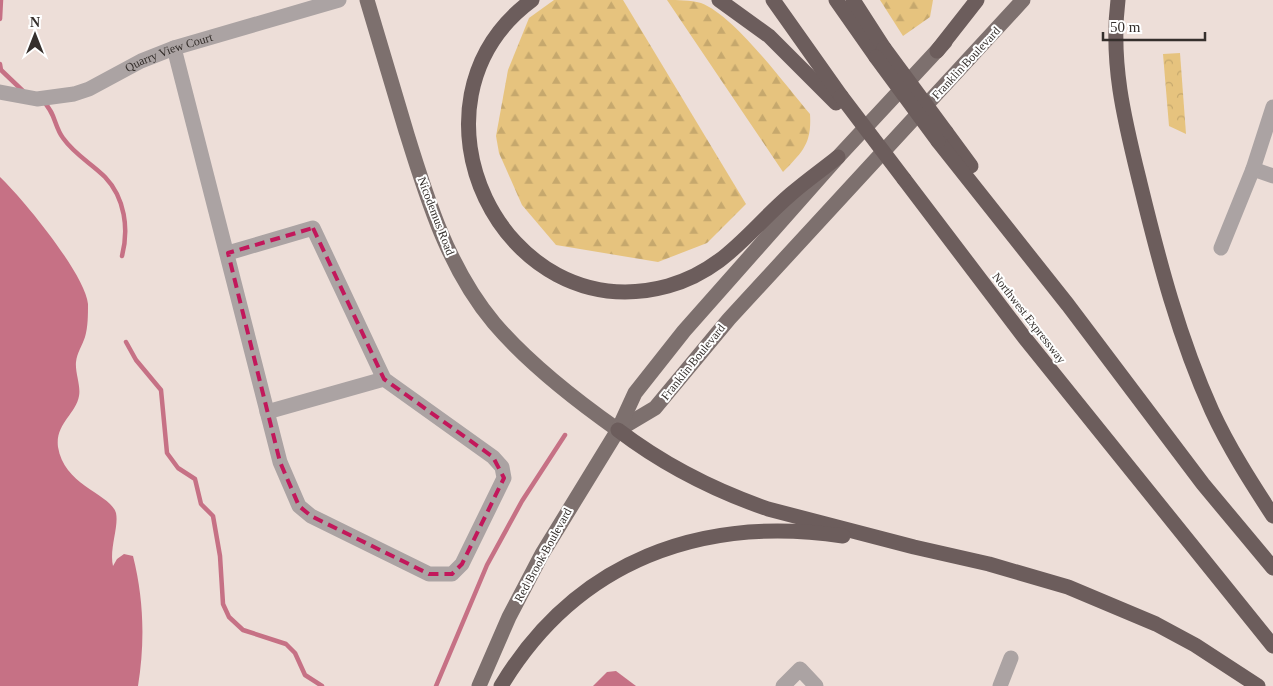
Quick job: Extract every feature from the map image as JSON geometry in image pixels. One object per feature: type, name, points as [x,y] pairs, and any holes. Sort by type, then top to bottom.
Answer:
[{"type":"highway","points":[[532,0],[505,25],[492,44],[476,78],[469,113],[471,156],[484,198],[512,240],[531,257],[574,282],[599,288],[638,290],[668,286],[690,278],[731,254],[790,195],[838,157]]},
{"type":"highway","points":[[719,0],[769,36],[838,99]]},
{"type":"highway","name":"Northwest Expressway","points":[[774,0],[838,99],[877,143],[1024,337],[1273,646]]},
{"type":"highway","points":[[836,0],[880,52],[1203,484],[1273,568]]},
{"type":"highway","points":[[853,0],[880,52]]},
{"type":"highway","points":[[937,51],[977,0]]},
{"type":"highway","points":[[1118,0],[1115,52],[1121,104],[1152,230],[1180,330],[1213,412],[1238,460],[1273,516]]},
{"type":"highway","points":[[618,430],[669,466],[731,496],[768,509],[1031,576],[1112,604],[1156,624],[1195,645],[1258,686]]},
{"type":"highway","points":[[501,686],[534,639],[583,593],[611,574],[674,546],[704,537],[762,530],[828,534],[914,547]]},
{"type":"main road","name":"Nicodemus Road","points":[[367,0],[432,213],[448,251],[467,285],[494,323],[537,366],[589,410],[618,430]]},
{"type":"main road","name":"Franklin Boulevard","points":[[618,430],[635,393],[684,331],[838,157],[986,0]]},
{"type":"main road","name":"Franklin Boulevard","points":[[618,430],[655,408],[729,319],[1023,0]]},
{"type":"main road","name":"Red Brook Boulevard","points":[[479,686],[509,617],[542,554],[618,430]]},
{"type":"street","name":"Quarry View Court","points":[[0,92],[37,99],[57,98],[89,90],[135,64],[174,48],[339,0]]},
{"type":"street","points":[[174,48],[280,462],[299,506],[311,516],[429,574],[452,574],[462,564],[504,478],[502,467],[493,457],[384,379],[313,228],[228,254]]},
{"type":"street","points":[[1221,248],[1253,168],[1273,107]]},
{"type":"street","points":[[1253,168],[1273,176]]},
{"type":"street","points":[[267,412],[384,379]]},
{"type":"street","points":[[1000,686],[1011,658]]},
{"type":"street","points":[[783,686],[800,669],[816,686]]},
{"type":"highlighted area","points":[[313,228],[384,379],[493,457],[504,478],[462,564],[452,574],[441,576],[429,574],[311,516],[299,506],[280,462],[228,253]]},
{"type":"green space","points":[[554,0],[623,0],[746,204],[707,243],[658,262],[556,245],[522,205],[499,153],[496,136],[508,70],[529,18]]},
{"type":"green space","points":[[667,0],[701,3],[714,10],[759,52],[810,114],[809,133],[804,147],[796,159],[783,172]]},
{"type":"green space","points":[[880,0],[933,0],[930,17],[903,36]]},
{"type":"green space","points":[[1180,53],[1186,134],[1169,126],[1163,54]]},
{"type":"shaded area","points":[[0,177],[52,237],[76,275],[88,304],[86,333],[76,362],[79,396],[60,432],[58,447],[62,460],[69,471],[87,488],[106,500],[116,513],[117,519],[112,553],[113,566],[117,559],[124,554],[133,556],[137,572],[142,621],[142,654],[138,686],[0,686]]},
{"type":"shaded area","points":[[616,671],[636,686],[593,686],[607,672]]},
{"type":"waterway","points":[[0,19],[1,0]]},
{"type":"waterway","points":[[0,64],[1,70],[23,91]]},
{"type":"waterway","points":[[43,101],[68,144],[105,177],[117,194],[124,214],[125,225],[122,256]]},
{"type":"waterway","points":[[126,342],[136,360],[161,390],[167,453],[178,468],[195,479],[201,504],[213,516],[220,556],[223,604],[229,617],[243,630],[286,644],[295,653],[305,675],[322,686]]},
{"type":"waterway","points":[[436,686],[487,565],[522,501],[565,435]]}]
